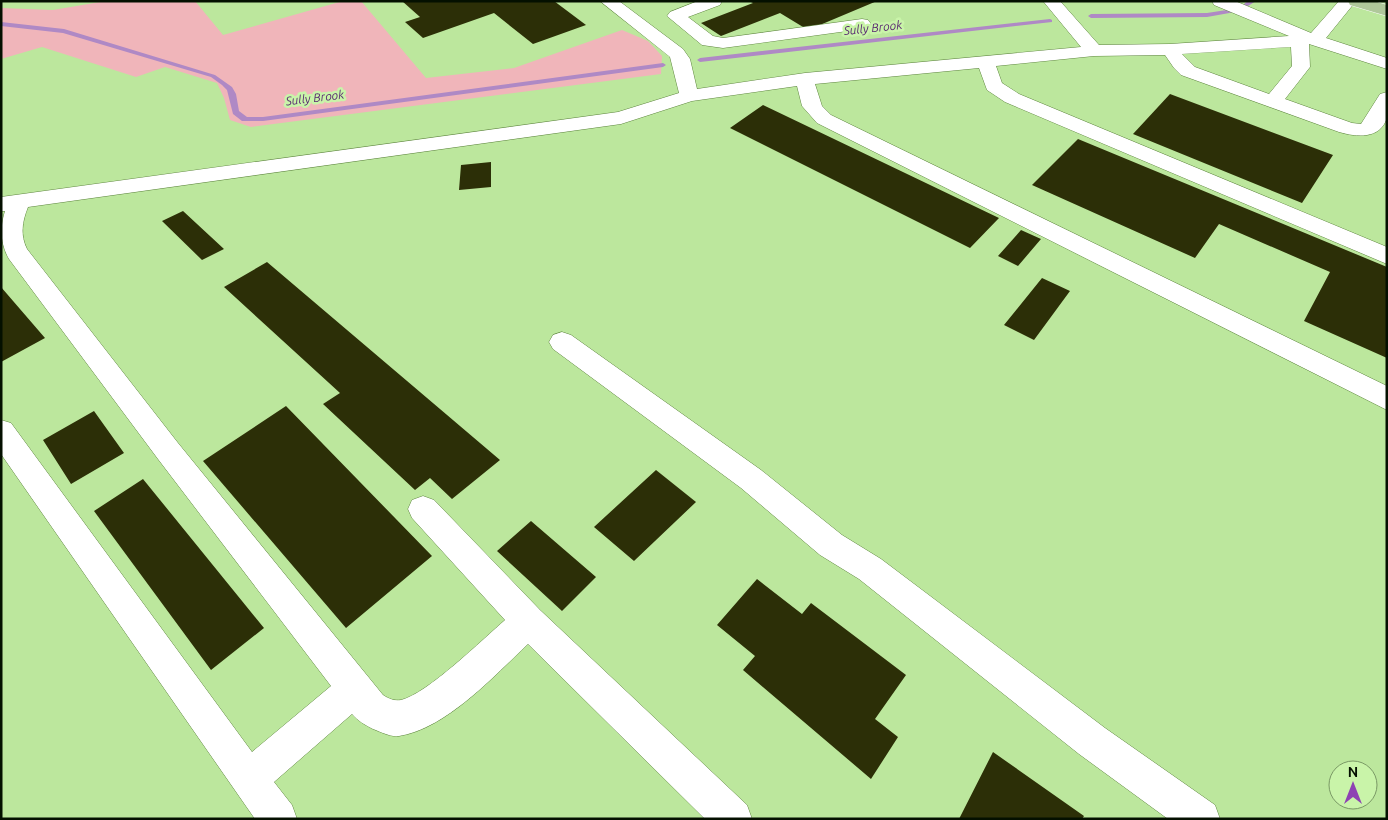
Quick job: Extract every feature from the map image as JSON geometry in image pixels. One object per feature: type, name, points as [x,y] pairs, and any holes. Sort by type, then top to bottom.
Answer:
[{"type":"main road","points":[[1356,1],[1387,11]]},
{"type":"lane","points":[[608,1],[677,53],[681,59],[689,96]]},
{"type":"lane","points":[[714,1],[676,16],[708,40],[722,43],[862,24]]},
{"type":"lane","points":[[1220,1],[1305,40],[1387,64]]},
{"type":"lane","points":[[528,621],[439,699],[418,713],[399,718],[382,715],[370,708],[168,451],[17,253],[12,244],[10,228],[11,202],[621,118],[689,96],[805,79],[1094,51],[1170,50],[1305,40],[1319,36],[1348,1]]},
{"type":"lane","points":[[1055,2],[1094,51]]},
{"type":"lane","points":[[1272,102],[1301,67],[1305,40]]},
{"type":"lane","points":[[1170,50],[1180,64],[1188,70],[1331,124],[1361,130],[1372,126],[1387,98]]},
{"type":"lane","points":[[986,62],[994,86],[1012,98],[1387,256]]},
{"type":"lane","points":[[805,79],[810,105],[815,114],[824,120],[1387,399]]},
{"type":"lane","points":[[562,342],[751,479],[831,545],[870,568],[1092,741],[1201,819]]},
{"type":"lane","points":[[1,431],[278,819]]},
{"type":"lane","points":[[423,509],[528,621],[733,819]]},
{"type":"lane","points":[[249,779],[355,688]]},
{"type":"shaded area","points":[[106,1],[195,1],[223,35],[343,1],[361,1],[426,78],[514,68],[622,30],[648,41],[662,56],[661,74],[251,127],[230,120],[224,98],[217,83],[165,67],[136,77],[42,47],[1,59],[1,8],[53,10]]},
{"type":"building","points":[[402,1],[554,1],[586,25],[533,44],[494,13],[423,38],[405,22],[420,17]]},
{"type":"building","points":[[749,1],[877,1],[808,30],[780,13],[721,36],[701,23],[753,3]]},
{"type":"building","points":[[1170,94],[1333,155],[1302,203],[1133,134]]},
{"type":"building","points":[[763,105],[999,218],[970,248],[730,128]]},
{"type":"building","points":[[1078,139],[1387,267],[1387,358],[1304,321],[1330,272],[1219,224],[1195,258],[1032,185]]},
{"type":"building","points":[[491,162],[491,187],[459,190],[461,165]]},
{"type":"building","points":[[183,211],[224,249],[202,260],[162,221]]},
{"type":"building","points":[[1021,230],[1041,239],[1018,266],[998,256]]},
{"type":"building","points":[[267,262],[500,460],[452,499],[430,478],[415,490],[323,404],[340,393],[224,287]]},
{"type":"building","points":[[1042,278],[1070,291],[1034,340],[1004,325]]},
{"type":"building","points":[[1,287],[45,338],[1,362]]},
{"type":"building","points":[[286,406],[432,556],[346,628],[203,461]]},
{"type":"building","points":[[94,411],[124,453],[71,484],[43,440]]},
{"type":"building","points":[[656,470],[696,502],[634,561],[594,527]]},
{"type":"building","points":[[143,479],[264,628],[211,670],[94,511]]},
{"type":"building","points":[[531,521],[596,577],[562,611],[497,551]]},
{"type":"building","points":[[757,579],[802,614],[811,603],[906,675],[875,719],[898,737],[871,779],[743,670],[755,656],[717,625]]},
{"type":"building","points":[[993,752],[1084,816],[1082,819],[959,819]]},
{"type":"waterway","name":"Sully Brook","points":[[1246,5],[1253,1]]},
{"type":"waterway","name":"Sully Brook","points":[[1091,16],[1207,15],[1233,11]]},
{"type":"waterway","name":"Sully Brook","points":[[700,60],[1050,21]]},
{"type":"waterway","name":"Sully Brook","points":[[1,24],[64,31],[213,76],[228,87],[232,94],[236,112],[245,119],[263,119],[663,65]]}]
